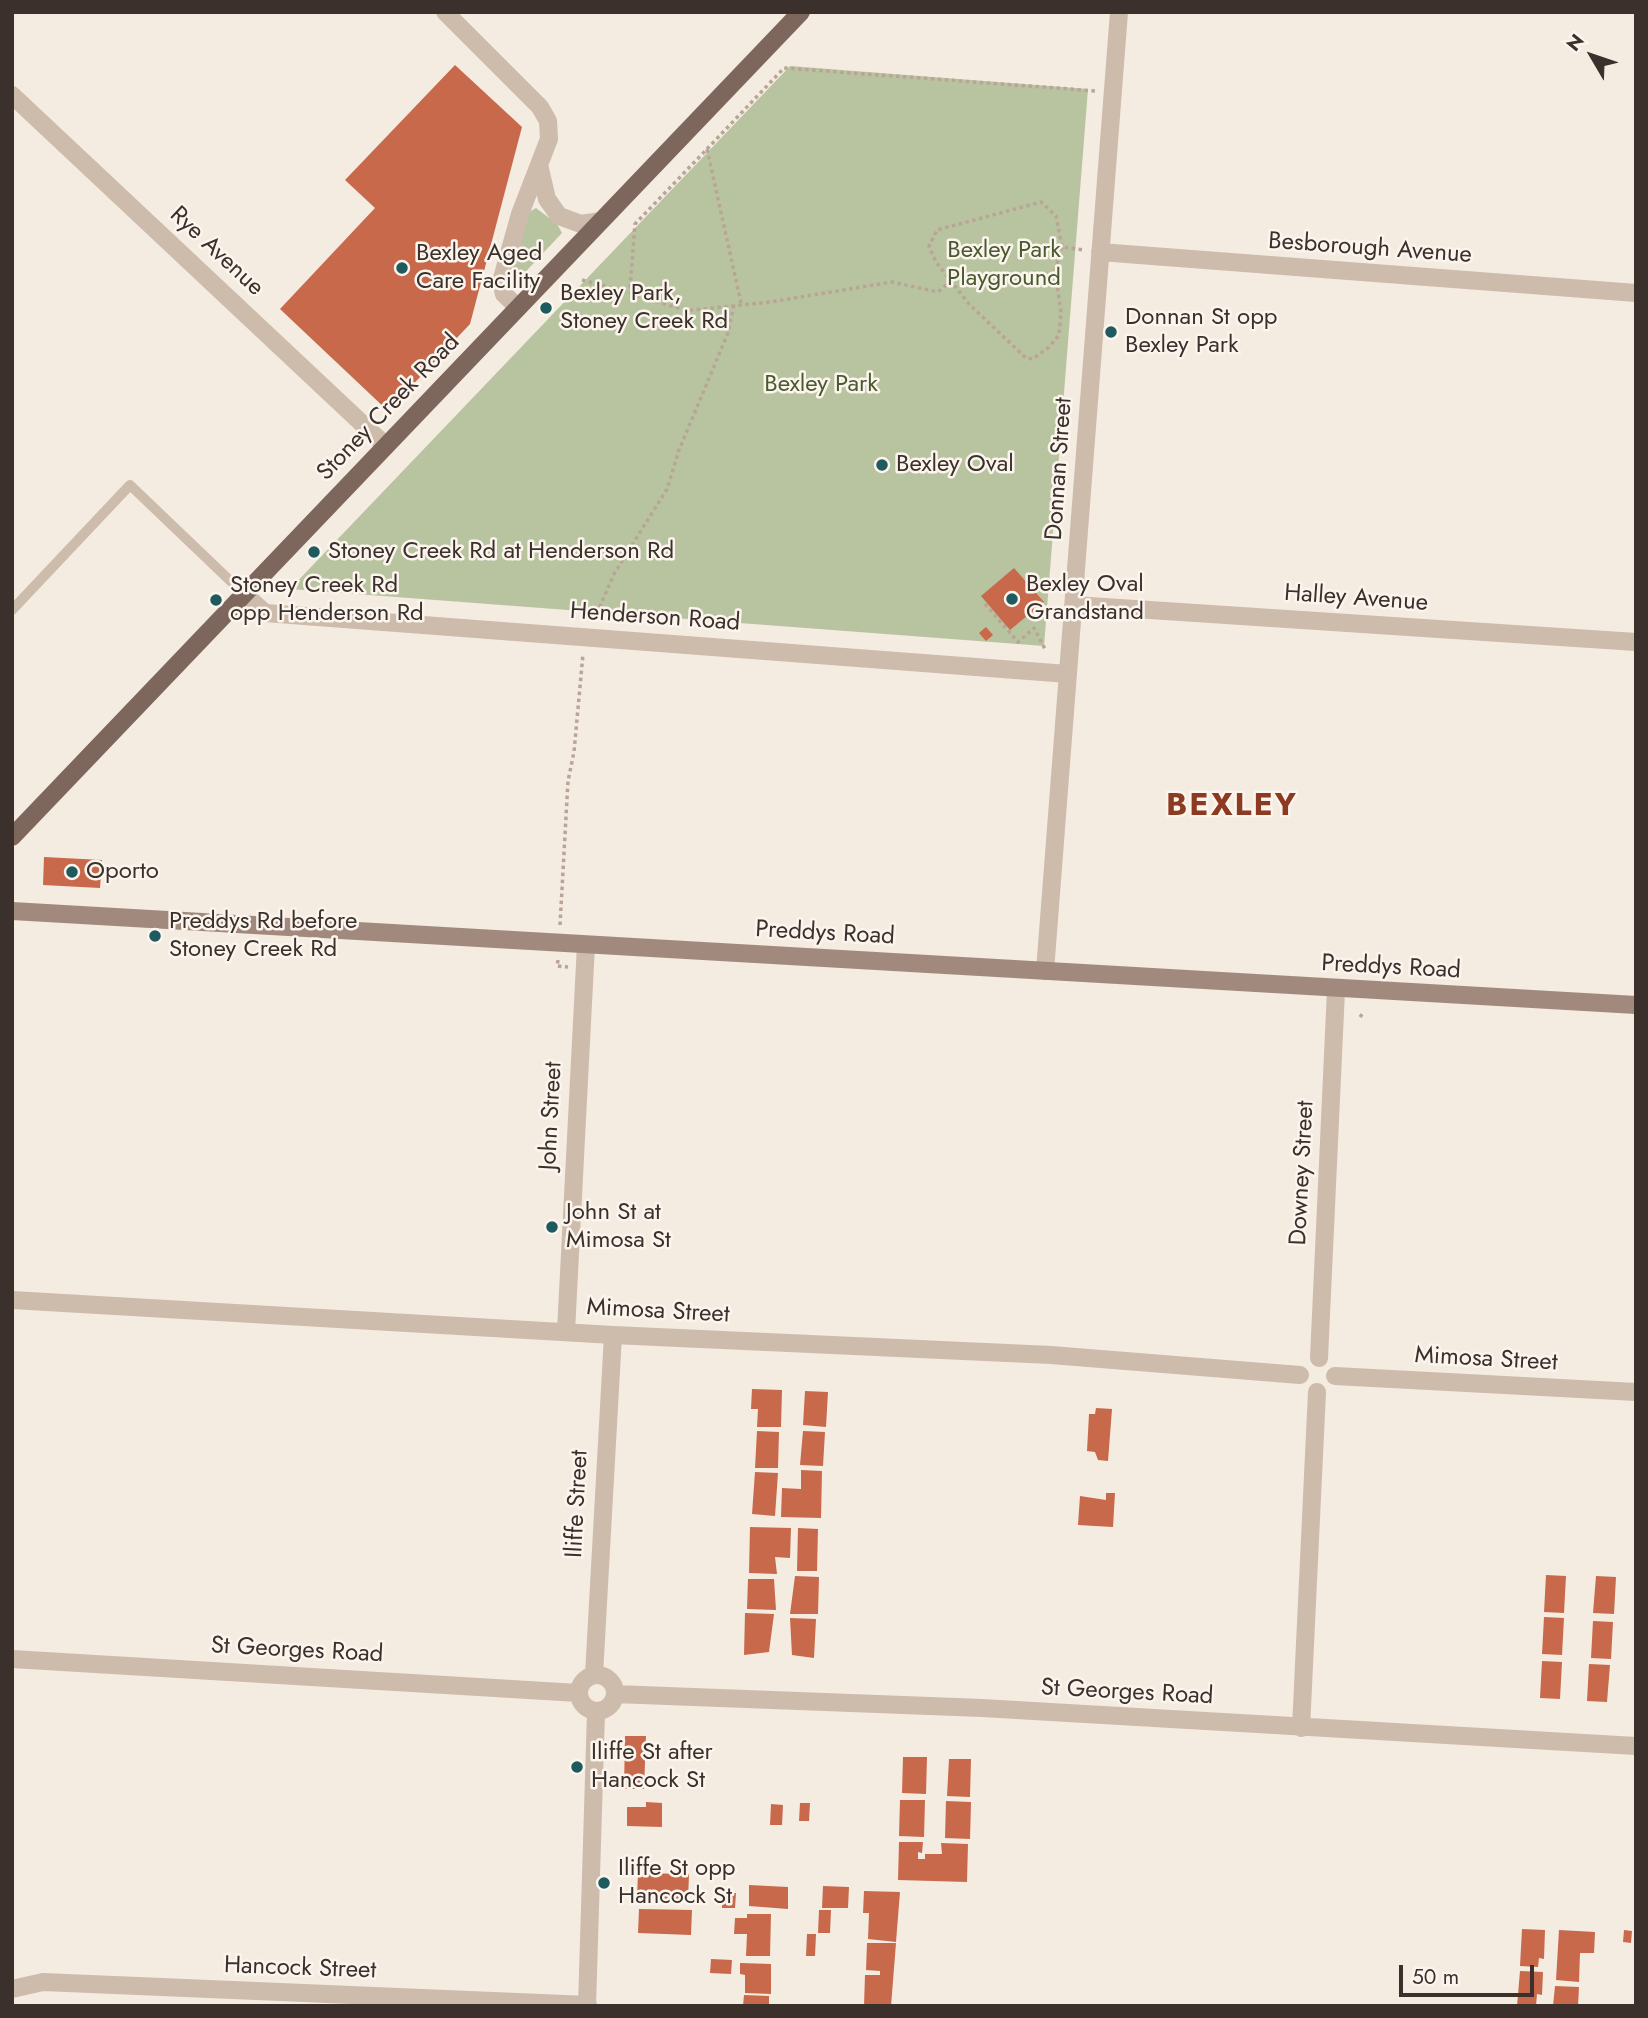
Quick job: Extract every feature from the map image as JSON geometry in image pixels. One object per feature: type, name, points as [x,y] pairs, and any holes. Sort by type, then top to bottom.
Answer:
[{"type":"main road","name":"Stoney Creek Road","points":[[12,837],[801,12]]},
{"type":"main road","name":"Preddys Road","points":[[12,911],[1336,990],[1636,1005]]},
{"type":"street","points":[[444,12],[543,111],[550,133],[540,169],[520,214],[501,282],[504,294],[518,308]]},
{"type":"street","name":"Donnan Street","points":[[1045,971],[1119,12]]},
{"type":"street","name":"Rye Avenue","points":[[12,95],[386,446]]},
{"type":"street","points":[[540,169],[547,199],[559,216],[581,224],[601,221]]},
{"type":"street","name":"Besborough Avenue","points":[[1100,252],[1636,293]]},
{"type":"street","name":"Henderson Road","points":[[244,594],[265,613],[1068,674]]},
{"type":"street","name":"Halley Avenue","points":[[1074,605],[1636,642]]},
{"type":"street","name":"John Street","points":[[566,1331],[586,945]]},
{"type":"street","name":"Downey Street","points":[[1319,1358],[1336,990]]},
{"type":"street","name":"Mimosa Street","points":[[12,1300],[613,1335],[1051,1355],[1300,1374]]},
{"type":"street","name":"Iliffe Street","points":[[594,1675],[613,1335]]},
{"type":"street","points":[[1319,1358],[1332,1365],[1335,1376],[1329,1388],[1317,1392],[1305,1387],[1300,1374],[1305,1363],[1319,1358]]},
{"type":"street","name":"Mimosa Street","points":[[1335,1376],[1636,1392]]},
{"type":"street","points":[[1301,1728],[1317,1392]]},
{"type":"street","name":"St Georges Road","points":[[12,1659],[578,1693]]},
{"type":"street","points":[[594,1675],[609,1679],[615,1694],[611,1705],[596,1712],[581,1703],[578,1693],[583,1681],[594,1675]]},
{"type":"street","name":"St Georges Road","points":[[615,1694],[982,1708],[1636,1746]]},
{"type":"street","points":[[588,2005],[596,1712]]},
{"type":"street","name":"Hancock Street","points":[[12,1989],[43,1982],[209,1998],[588,2005]]},
{"type":"lane","points":[[12,610],[130,485],[244,594]]},
{"type":"path","points":[[636,295],[630,290],[635,223],[784,68],[1114,93]]},
{"type":"path","points":[[707,149],[741,303]]},
{"type":"path","points":[[1041,202],[1056,216],[1062,247],[1055,270],[1060,305],[1059,335],[1049,348],[1033,359],[1026,358],[969,304],[932,254],[930,240],[937,230],[1041,202]]},
{"type":"path","points":[[1062,247],[1100,252]]},
{"type":"path","points":[[582,280],[685,310],[770,302],[892,282],[937,292],[952,281]]},
{"type":"path","points":[[595,618],[614,574],[667,489],[679,450],[728,333],[734,304]]},
{"type":"path","points":[[985,604],[1018,642],[1034,628],[1046,651]]},
{"type":"path","points":[[560,918],[568,781],[574,752],[580,663]]},
{"type":"path","points":[[558,967],[569,967]]},
{"type":"green space","name":"Bexley Park","points":[[790,66],[1088,89],[1044,646],[290,589]]},
{"type":"green space","points":[[536,208],[557,224],[562,233],[515,283],[511,276],[529,212]]},
{"type":"building","name":"Bexley Aged Care Facility","points":[[455,65],[522,127],[470,324],[388,411],[280,309],[375,208],[345,180]]},
{"type":"building","name":"Bexley Oval Grandstand","points":[[1014,568],[1044,602],[1010,630],[981,596]]},
{"type":"building","points":[[986,627],[993,635],[986,641],[979,633]]},
{"type":"building","name":"Oporto","points":[[44,857],[102,860],[100,888],[43,885]]},
{"type":"building","points":[[752,1389],[782,1390],[781,1427],[757,1427],[758,1409],[751,1409]]},
{"type":"building","points":[[805,1391],[828,1392],[826,1427],[803,1425]]},
{"type":"building","points":[[1096,1408],[1112,1409],[1108,1461],[1098,1460],[1095,1452],[1087,1451],[1089,1414],[1095,1414]]},
{"type":"building","points":[[757,1431],[779,1432],[778,1468],[755,1468]]},
{"type":"building","points":[[803,1431],[825,1432],[823,1466],[800,1465]]},
{"type":"building","points":[[801,1470],[822,1471],[821,1518],[781,1517],[782,1488],[801,1489]]},
{"type":"building","points":[[755,1472],[778,1473],[775,1516],[752,1514]]},
{"type":"building","points":[[1106,1493],[1115,1493],[1113,1527],[1078,1525],[1080,1496],[1106,1500]]},
{"type":"building","points":[[750,1527],[791,1528],[790,1558],[775,1557],[777,1574],[749,1573]]},
{"type":"building","points":[[798,1528],[818,1529],[817,1571],[797,1571]]},
{"type":"building","points":[[1546,1575],[1566,1576],[1564,1613],[1544,1612]]},
{"type":"building","points":[[795,1576],[819,1577],[818,1614],[790,1614]]},
{"type":"building","points":[[1596,1576],[1616,1577],[1614,1614],[1593,1613]]},
{"type":"building","points":[[748,1579],[774,1579],[776,1610],[747,1609]]},
{"type":"building","points":[[745,1613],[774,1614],[769,1652],[744,1655]]},
{"type":"building","points":[[1544,1617],[1564,1618],[1562,1655],[1542,1654]]},
{"type":"building","points":[[790,1618],[816,1619],[814,1658],[792,1655]]},
{"type":"building","points":[[1593,1621],[1613,1622],[1611,1659],[1591,1658]]},
{"type":"building","points":[[1542,1661],[1562,1662],[1560,1699],[1540,1698]]},
{"type":"building","points":[[1589,1664],[1610,1665],[1607,1702],[1587,1701]]},
{"type":"building","points":[[625,1736],[646,1736],[644,1789],[624,1789]]},
{"type":"building","points":[[903,1757],[927,1757],[926,1794],[902,1793]]},
{"type":"building","points":[[949,1759],[971,1759],[970,1797],[947,1796]]},
{"type":"building","points":[[900,1800],[925,1800],[924,1837],[899,1836]]},
{"type":"building","points":[[946,1801],[971,1802],[970,1839],[945,1838]]},
{"type":"building","points":[[646,1802],[662,1803],[662,1827],[627,1826],[627,1807],[646,1807]]},
{"type":"building","points":[[800,1803],[810,1803],[809,1821],[799,1821]]},
{"type":"building","points":[[771,1804],[783,1805],[782,1825],[770,1825]]},
{"type":"building","points":[[899,1842],[923,1842],[922,1853],[918,1852],[918,1859],[925,1859],[925,1854],[942,1854],[941,1843],[968,1844],[967,1882],[898,1880]]},
{"type":"building","points":[[638,1873],[689,1874],[688,1901],[637,1899]]},
{"type":"building","points":[[749,1885],[788,1887],[788,1909],[749,1906]]},
{"type":"building","points":[[823,1886],[849,1887],[848,1908],[822,1908]]},
{"type":"building","points":[[864,1891],[900,1892],[896,1942],[868,1939],[869,1913],[863,1913]]},
{"type":"building","points":[[722,1892],[736,1893],[735,1908],[722,1908]]},
{"type":"building","points":[[639,1909],[692,1910],[691,1935],[638,1933]]},
{"type":"building","points":[[819,1910],[831,1910],[830,1933],[818,1933]]},
{"type":"building","points":[[747,1914],[771,1914],[770,1956],[746,1956],[747,1934],[734,1934],[735,1918],[747,1918]]},
{"type":"building","points":[[1522,1929],[1545,1930],[1544,1959],[1539,1958],[1538,1967],[1520,1966]]},
{"type":"building","points":[[1559,1930],[1595,1932],[1594,1953],[1580,1953],[1579,1982],[1556,1980]]},
{"type":"building","points":[[1624,1930],[1632,1931],[1631,1943],[1623,1942]]},
{"type":"building","points":[[807,1934],[816,1934],[815,1956],[806,1956]]},
{"type":"building","points":[[867,1943],[896,1943],[891,2006],[864,2006],[865,1975],[880,1975],[880,1971],[866,1970]]},
{"type":"building","points":[[711,1959],[732,1960],[731,1974],[710,1973]]},
{"type":"building","points":[[740,1963],[771,1964],[771,1994],[745,1993],[745,1975],[740,1974]]},
{"type":"building","points":[[1520,1971],[1543,1972],[1542,1995],[1537,1994],[1536,2006],[1517,2006]]},
{"type":"building","points":[[1555,1986],[1579,1987],[1578,2006],[1553,2006]]},
{"type":"building","points":[[744,1995],[769,1996],[769,2006],[743,2006]]},
{"type":"place","name":"Bexley Aged Care Facility","points":[[402,268]]},
{"type":"place","name":"Bexley Park, Stoney Creek Rd","points":[[546,308]]},
{"type":"place","name":"Donnan St opp Bexley Park","points":[[1111,332]]},
{"type":"place","name":"Bexley Oval","points":[[882,465]]},
{"type":"place","name":"Stoney Creek Rd at Henderson Rd","points":[[314,552]]},
{"type":"place","name":"Bexley Oval Grandstand","points":[[1012,599]]},
{"type":"place","name":"Stoney Creek Rd opp Henderson Rd","points":[[216,600]]},
{"type":"place","name":"Oporto","points":[[72,872]]},
{"type":"place","name":"Preddys Rd before Stoney Creek Rd","points":[[155,936]]},
{"type":"place","name":"John St at Mimosa St","points":[[552,1227]]},
{"type":"place","name":"Iliffe St after Hancock St","points":[[577,1767]]},
{"type":"place","name":"Iliffe St opp Hancock St","points":[[604,1883]]},
{"type":"district","name":"BEXLEY","points":[[1232,807]]},
{"type":"park label","name":"Bexley Park Playground","points":[[1004,265]]}]
